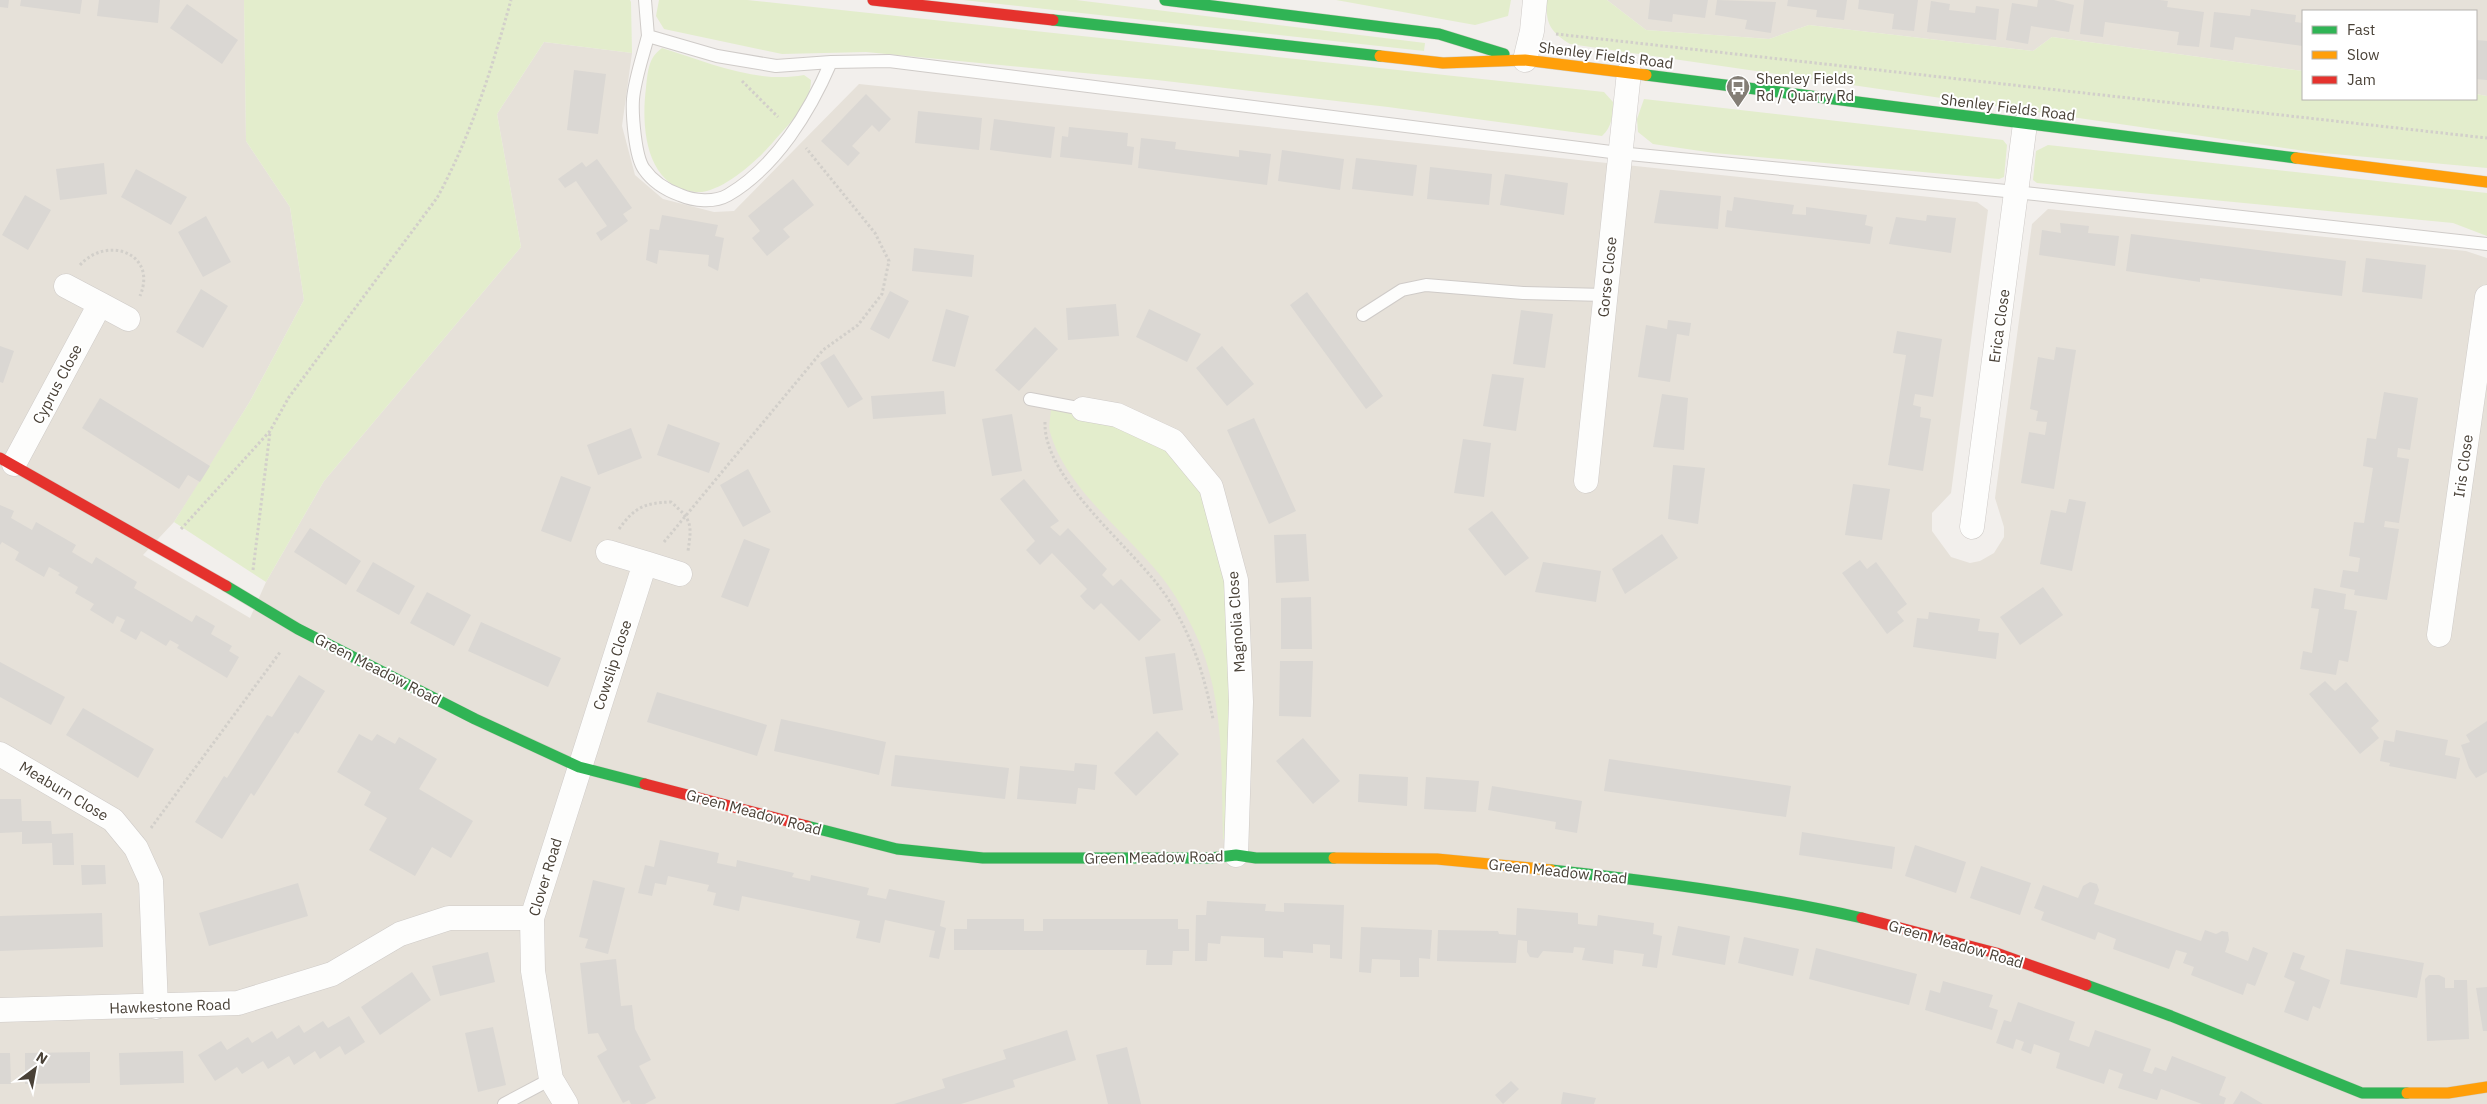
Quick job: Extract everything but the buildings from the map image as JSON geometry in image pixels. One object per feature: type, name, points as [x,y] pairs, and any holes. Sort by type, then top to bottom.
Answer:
[{"type":"street","name":"Shenley Fields Road","points":[[873,0],[1443,63],[1525,60],[2487,182]]},
{"type":"street","name":"Shenley Fields Road","points":[[1166,0],[1439,34],[1525,60]]},
{"type":"street","points":[[1525,60],[1532,31],[1536,0]]},
{"type":"street","name":"Gorse Close","points":[[1586,481],[1629,72]]},
{"type":"street","name":"Erica Close","points":[[1972,527],[2025,124]]},
{"type":"street","points":[[66,286],[128,319]]},
{"type":"street","name":"Iris Close","points":[[2439,635],[2487,297]]},
{"type":"street","name":"Cyprus Close","points":[[7,461],[100,304]]},
{"type":"street","name":"Magnolia Close","points":[[1084,409],[1117,415],[1173,442],[1211,487],[1236,580],[1241,702],[1236,855]]},
{"type":"street","name":"Green Meadow Road","points":[[7,461],[163,548],[298,629],[475,719],[579,767],[897,849],[983,858],[1211,858],[1236,855],[1256,858],[1437,858],[1639,879],[1815,907],[1904,927],[1996,953],[2171,1016],[2367,1099],[2448,1093],[2487,1087]]},
{"type":"street","points":[[608,552],[680,574]]},
{"type":"street","name":"Cowslip Close","points":[[579,767],[645,563]]},
{"type":"street","name":"Meaburn Close","points":[[0,754],[113,820],[136,848],[151,881],[156,1007]]},
{"type":"street","name":"Clover Road","points":[[566,1104],[551,1079],[533,972],[532,918],[579,767]]},
{"type":"street","name":"Hawkestone Road","points":[[0,1010],[156,1007],[238,1003],[332,974],[400,934],[449,918],[532,918]]},
{"type":"lane","points":[[645,0],[648,36],[633,99],[637,150],[642,168],[654,182],[690,199],[707,200],[726,196],[772,158],[819,91],[831,62]]},
{"type":"lane","points":[[648,36],[717,56],[776,66],[831,62],[899,62],[1619,154],[2016,192],[2487,244]]},
{"type":"lane","points":[[1363,315],[1402,290],[1426,285],[1523,293],[1605,295]]},
{"type":"lane","points":[[1030,399],[1084,409]]},
{"type":"lane","points":[[504,1104],[551,1079]]},
{"type":"path","points":[[163,548],[270,431],[289,397],[441,191],[456,163],[494,62],[511,0]]},
{"type":"path","points":[[1532,31],[2487,138]]},
{"type":"path","points":[[645,563],[687,516],[823,350],[858,325],[882,294],[889,261],[875,233],[792,131],[717,56]]},
{"type":"path","points":[[66,286],[71,275],[87,257],[109,249],[125,251],[140,262],[144,277],[142,294],[128,319]]},
{"type":"path","points":[[1050,402],[1046,411],[1045,433],[1062,473],[1076,494],[1126,547],[1164,593],[1195,649],[1206,682],[1214,720]]},
{"type":"path","points":[[249,599],[270,431]]},
{"type":"path","points":[[608,552],[617,532],[631,512],[650,503],[671,502],[687,516],[691,531],[688,551],[680,574]]},
{"type":"path","points":[[136,848],[298,629]]},
{"type":"shaded area","points":[[0,0],[244,0],[246,141],[290,207],[304,300],[249,403],[200,482],[174,522],[143,555],[250,618],[266,582],[324,481],[521,247],[497,114],[544,42],[632,53],[622,126],[635,175],[663,199],[714,212],[734,211],[859,84],[1977,202],[1988,210],[1951,493],[1932,513],[1932,531],[1951,557],[1970,563],[1980,561],[1994,553],[2004,537],[2004,527],[1995,498],[2032,224],[2048,209],[2466,251],[2487,258],[2487,1104],[0,1104]]},
{"type":"shaded area","points":[[1607,0],[2487,0],[2487,96],[2477,94],[2477,10],[2302,10],[2302,71],[2052,37],[2033,51],[1809,25],[1769,39],[1646,30]]},
{"type":"green space","points":[[244,0],[630,0],[631,2],[632,53],[544,42],[497,114],[521,247],[324,481],[266,582],[174,522],[249,403],[304,300],[290,207],[246,141]]},
{"type":"green space","points":[[659,0],[747,0],[1604,92],[1613,102],[1612,116],[1608,129],[1602,136],[1388,107],[1157,80],[866,52],[782,54],[664,29],[656,16]]},
{"type":"green space","points":[[963,0],[1076,0],[1425,43],[1424,51]]},
{"type":"green space","points":[[1336,0],[1511,0],[1508,16],[1475,25]]},
{"type":"green space","points":[[1547,0],[1607,0],[1646,30],[1769,39],[1809,25],[2033,51],[2052,37],[2302,71],[2302,100],[2477,100],[2477,94],[2487,96],[2487,168],[2312,152],[1570,44],[1551,27],[1548,21]]},
{"type":"green space","points":[[662,48],[714,65],[750,74],[768,77],[804,75],[811,80],[810,89],[798,114],[759,157],[739,174],[706,191],[696,192],[679,188],[666,179],[656,167],[646,137],[645,103],[648,71],[654,56]]},
{"type":"green space","points":[[1644,99],[2003,140],[2007,145],[2004,177],[1999,179],[1714,153],[1653,144],[1638,132],[1637,119]]},
{"type":"green space","points":[[2048,145],[2487,193],[2487,236],[2453,223],[2037,183],[2033,180],[2036,151]]},
{"type":"green space","points":[[1051,409],[1081,414],[1169,447],[1206,494],[1231,582],[1232,838],[1223,839],[1218,716],[1214,691],[1200,644],[1177,598],[1167,584],[1085,494],[1070,474],[1058,454],[1050,432]]},
{"type":"traffic: fast","points":[[1165,0],[1439,34],[1504,54]]},
{"type":"traffic: fast","points":[[1053,20],[1380,56]]},
{"type":"traffic: fast","points":[[1646,75],[2296,158]]},
{"type":"traffic: fast","points":[[226,586],[298,629],[475,719],[579,767],[645,784]]},
{"type":"traffic: fast","points":[[807,826],[897,849],[983,858],[1211,858],[1236,855],[1256,858],[1334,858]]},
{"type":"traffic: fast","points":[[1551,870],[1707,889],[1785,902],[1862,918]]},
{"type":"traffic: fast","points":[[2086,985],[2171,1016],[2362,1093],[2407,1093]]},
{"type":"traffic: slow","points":[[1380,56],[1443,63],[1525,60],[1646,75]]},
{"type":"traffic: slow","points":[[2296,158],[2487,182]]},
{"type":"traffic: slow","points":[[1334,858],[1437,859],[1551,870]]},
{"type":"traffic: slow","points":[[2407,1093],[2448,1093],[2487,1087]]},
{"type":"traffic: jam","points":[[873,0],[1053,20]]},
{"type":"traffic: jam","points":[[0,458],[226,586]]},
{"type":"traffic: jam","points":[[645,784],[807,826]]},
{"type":"traffic: jam","points":[[1862,918],[1996,953],[2086,985]]},
{"type":"place","name":"Shenley Fields Rd / Quarry Rd","points":[[1738,108]]}]
